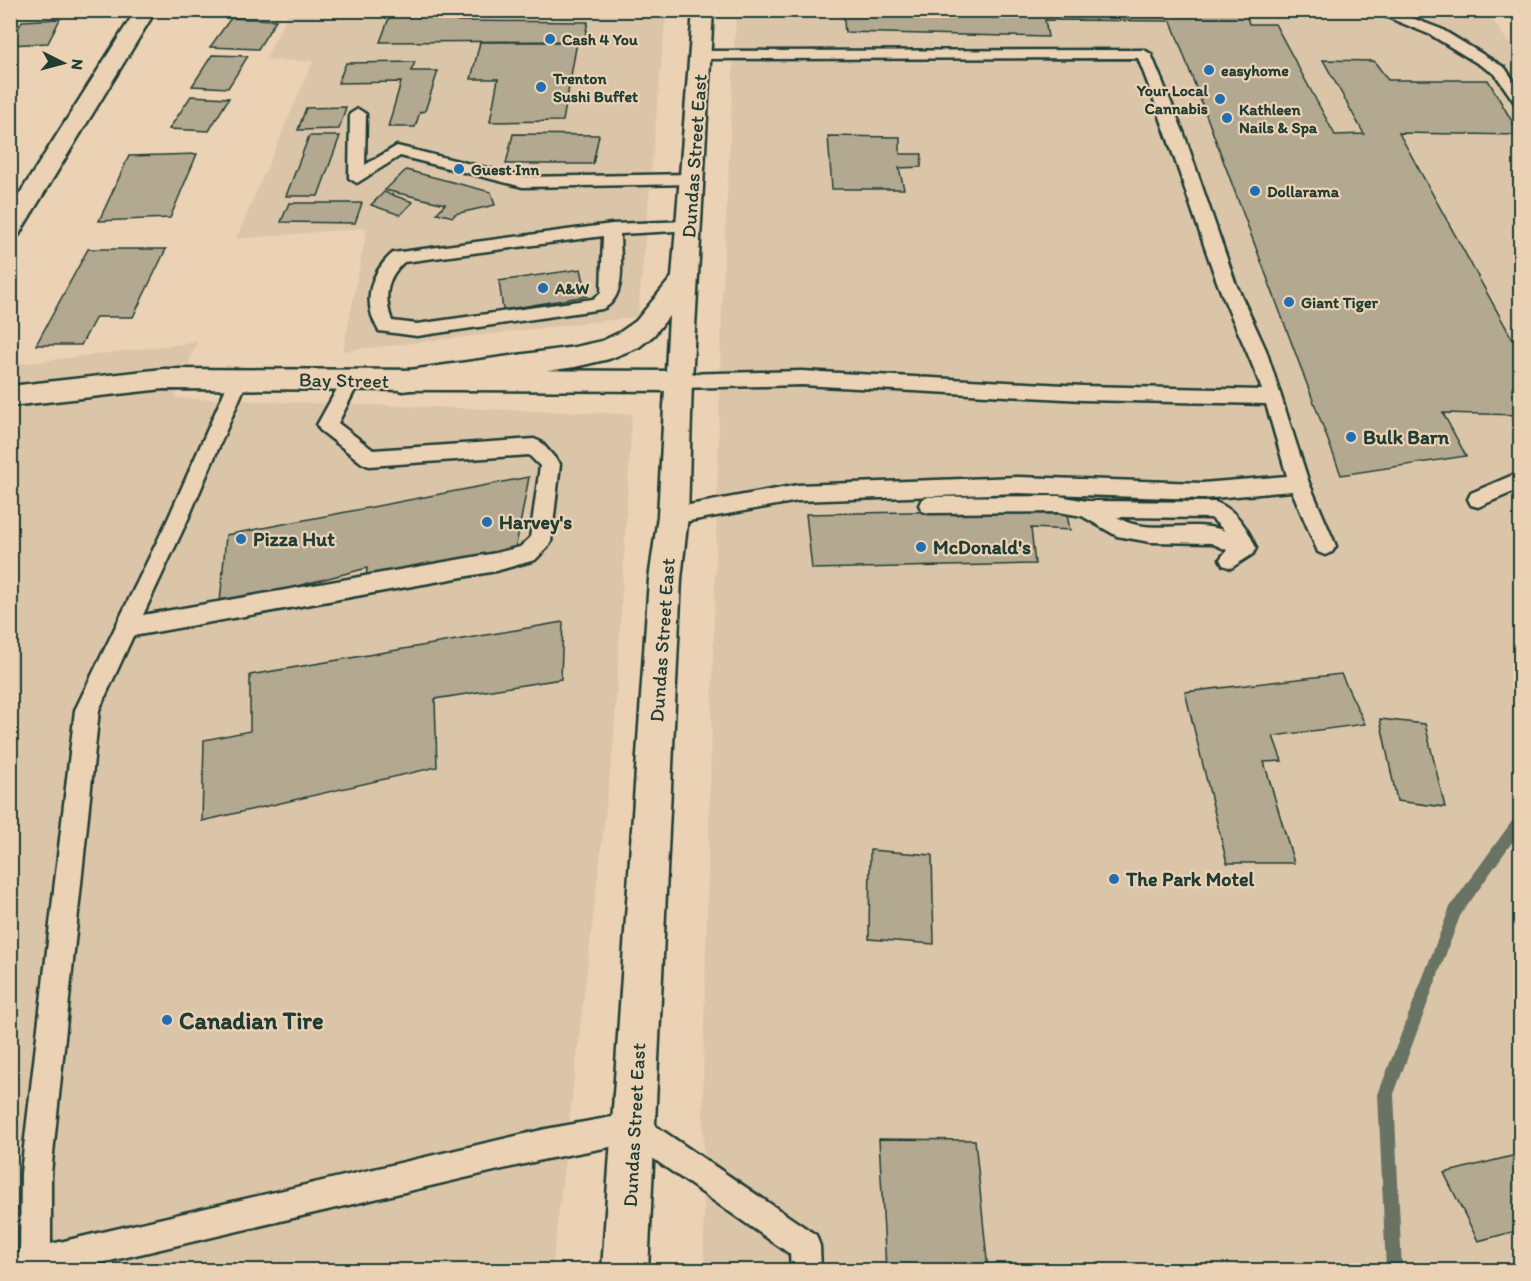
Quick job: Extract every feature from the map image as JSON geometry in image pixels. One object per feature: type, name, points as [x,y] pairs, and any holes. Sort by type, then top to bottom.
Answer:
[{"type":"main road","points":[[10,229],[146,10]]},
{"type":"main road","name":"Dundas Street East","points":[[626,1270],[663,602],[673,516],[678,381],[702,55],[703,10]]},
{"type":"main road","points":[[403,381],[575,357],[609,349],[629,340],[645,328],[687,276]]},
{"type":"main road","name":"Bay Street","points":[[10,396],[163,379],[678,381]]},
{"type":"lane","points":[[1377,10],[1436,32],[1500,71],[1521,99]]},
{"type":"lane","points":[[702,55],[1144,54],[1176,134],[1226,282],[1257,350],[1274,397],[1299,483],[1325,546]]},
{"type":"lane","points":[[358,114],[357,178],[397,151],[524,182],[693,179]]},
{"type":"lane","points":[[612,229],[610,288],[605,301],[596,305],[417,330],[385,327],[377,307],[380,280],[386,266],[399,256],[612,229],[688,226]]},
{"type":"lane","points":[[678,381],[802,378],[1083,393],[1274,397]]},
{"type":"lane","points":[[239,379],[178,519],[87,710],[36,1173],[28,1268],[546,1144],[634,1128],[805,1246],[806,1270]]},
{"type":"lane","points":[[126,628],[496,562],[527,554],[540,542],[550,464],[534,447],[369,458],[327,425],[351,380]]},
{"type":"lane","points":[[1478,499],[1521,480]]},
{"type":"lane","points":[[673,516],[798,493],[1018,485],[1202,491],[1299,483]]},
{"type":"lane","points":[[929,505],[1059,504],[1087,509],[1117,528],[1150,534],[1212,535],[1238,553]]},
{"type":"shaded area","points":[[289,11],[666,11],[638,317],[343,351],[367,228],[236,239],[313,61],[265,60]]},
{"type":"shaded area","points":[[736,11],[1487,11],[1520,59],[1520,1270],[704,1270],[703,1070],[722,298]]},
{"type":"shaded area","points":[[197,342],[175,398],[632,414],[614,739],[552,1270],[11,1270],[10,365]]},
{"type":"building","points":[[392,10],[460,10],[457,21],[588,22],[584,41],[380,42]]},
{"type":"building","points":[[843,10],[1245,10],[1249,24],[1275,24],[1335,135],[1364,134],[1323,60],[1374,61],[1388,80],[1488,80],[1520,135],[1399,133],[1520,353],[1520,415],[1443,413],[1466,456],[1341,475],[1171,21],[1045,20],[1048,37],[845,32]]},
{"type":"building","points":[[231,18],[276,20],[258,49],[210,47]]},
{"type":"building","points":[[60,19],[48,43],[10,45],[22,21]]},
{"type":"building","points":[[480,42],[577,42],[563,121],[490,122],[498,79],[471,79]]},
{"type":"building","points":[[212,55],[248,56],[228,88],[192,86]]},
{"type":"building","points":[[415,62],[411,71],[438,71],[425,111],[420,112],[415,127],[388,127],[401,82],[338,83],[346,63]]},
{"type":"building","points":[[191,96],[229,98],[209,131],[169,129]]},
{"type":"building","points":[[346,107],[339,129],[298,130],[306,108]]},
{"type":"building","points":[[513,134],[599,135],[593,164],[506,164]]},
{"type":"building","points":[[309,136],[340,136],[318,196],[286,196]]},
{"type":"building","points":[[828,136],[900,137],[900,154],[922,154],[921,167],[899,168],[904,189],[832,189]]},
{"type":"building","points":[[197,154],[170,218],[99,221],[129,156]]},
{"type":"building","points":[[406,170],[491,192],[495,205],[455,214],[453,217],[437,213],[445,204],[385,190]]},
{"type":"building","points":[[384,192],[413,202],[400,215],[371,205]]},
{"type":"building","points":[[289,203],[362,203],[355,223],[281,222]]},
{"type":"building","points":[[88,249],[166,249],[133,317],[96,317],[81,345],[36,345]]},
{"type":"building","name":"A&W","points":[[581,269],[587,296],[503,310],[499,281]]},
{"type":"building","points":[[529,477],[515,551],[366,582],[367,568],[263,595],[220,603],[226,535]]},
{"type":"building","name":"McDonald's","points":[[1066,509],[1070,530],[1031,528],[1035,564],[812,569],[806,514]]},
{"type":"building","points":[[563,622],[561,679],[435,699],[437,767],[202,821],[204,740],[250,731],[250,675]]},
{"type":"building","points":[[1341,674],[1365,724],[1273,736],[1282,761],[1264,762],[1294,863],[1227,863],[1185,692]]},
{"type":"building","points":[[1380,719],[1425,724],[1445,807],[1397,801]]},
{"type":"building","points":[[870,850],[932,855],[934,944],[869,939]]},
{"type":"building","points":[[879,1139],[975,1140],[988,1270],[886,1270]]},
{"type":"building","points":[[1520,1154],[1520,1230],[1478,1241],[1444,1173]]},
{"type":"waterway","points":[[1394,1270],[1386,1094],[1455,912],[1520,821]]},
{"type":"place","name":"Cash 4 You","points":[[550,39]]},
{"type":"place","name":"easyhome","points":[[1209,70]]},
{"type":"place","name":"Trenton Sushi Buffet","points":[[541,87]]},
{"type":"place","name":"Your Local Cannabis","points":[[1220,99]]},
{"type":"place","name":"Kathleen Nails & Spa","points":[[1227,118]]},
{"type":"place","name":"Guest Inn","points":[[459,169]]},
{"type":"place","name":"Dollarama","points":[[1255,191]]},
{"type":"place","name":"A&W","points":[[543,288]]},
{"type":"place","name":"Giant Tiger","points":[[1289,302]]},
{"type":"place","name":"Bulk Barn","points":[[1351,437]]},
{"type":"place","name":"Harvey's","points":[[487,522]]},
{"type":"place","name":"Pizza Hut","points":[[241,539]]},
{"type":"place","name":"McDonald's","points":[[921,547]]},
{"type":"place","name":"The Park Motel","points":[[1114,879]]},
{"type":"place","name":"Canadian Tire","points":[[167,1020]]}]
